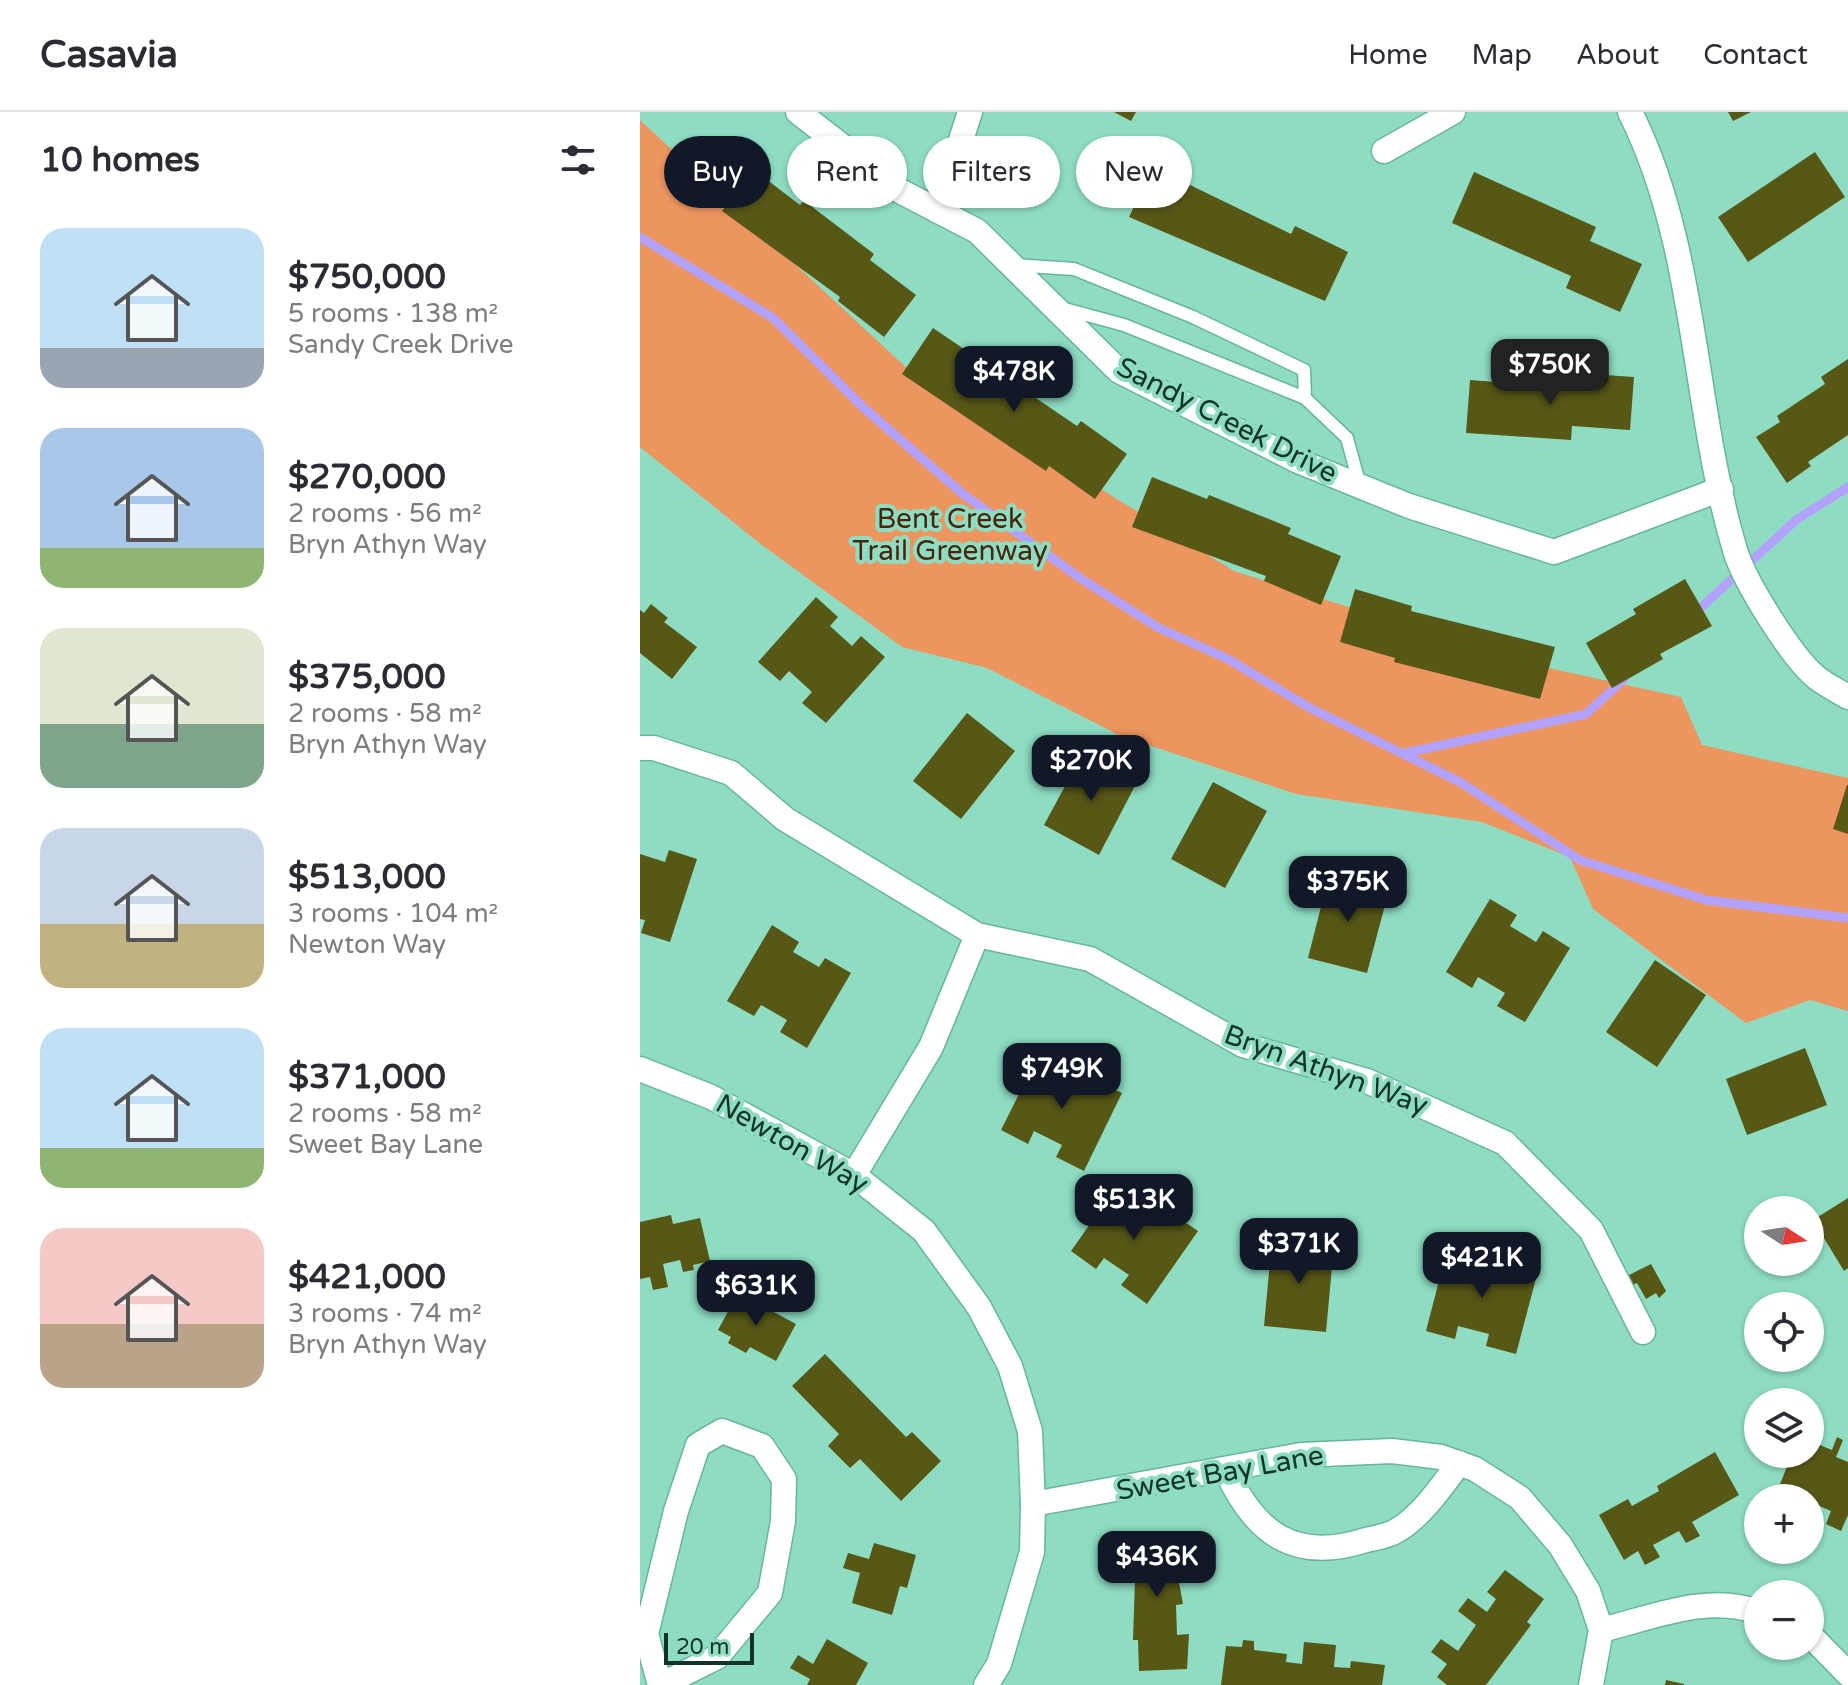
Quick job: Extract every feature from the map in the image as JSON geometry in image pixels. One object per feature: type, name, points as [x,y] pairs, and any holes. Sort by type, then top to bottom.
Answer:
[{"type":"street","name":"Sandy Creek Drive","points":[[798,112],[900,191],[977,231],[1119,371],[1298,461],[1409,506],[1554,552],[1721,489]]},
{"type":"street","points":[[938,211],[970,112]]},
{"type":"street","points":[[1384,151],[1453,112]]},
{"type":"street","points":[[1630,112],[1652,155],[1675,247],[1735,553],[1774,625],[1815,677],[1848,697]]},
{"type":"street","name":"Bryn Athyn Way","points":[[640,748],[654,748],[731,773],[785,819],[977,935],[1090,959],[1243,1045],[1367,1081],[1505,1143],[1591,1230],[1643,1332]]},
{"type":"street","points":[[854,1175],[931,1047],[977,935]]},
{"type":"street","name":"Newton Way","points":[[640,1069],[711,1097],[854,1175],[924,1231],[979,1307],[1010,1366],[1030,1431],[1033,1504],[1032,1552],[999,1664],[986,1685]]},
{"type":"street","points":[[722,1431],[762,1446],[784,1479],[783,1521],[770,1593],[717,1657],[660,1685],[646,1634],[676,1511],[698,1445],[722,1431]]},
{"type":"street","name":"Sweet Bay Lane","points":[[1033,1504],[1301,1455],[1377,1452],[1441,1457],[1475,1469],[1520,1498],[1550,1533],[1588,1591],[1601,1630],[1591,1685]]},
{"type":"street","points":[[1226,1470],[1242,1506],[1285,1543],[1341,1548],[1396,1531],[1439,1491],[1459,1463]]},
{"type":"street","points":[[1601,1630],[1696,1606],[1744,1608]]},
{"type":"street","points":[[1824,1649],[1848,1674]]},
{"type":"lane","points":[[1011,265],[1074,269],[1193,317],[1304,370],[1305,398]]},
{"type":"lane","points":[[1053,306],[1124,325],[1305,398],[1347,438],[1360,486]]},
{"type":"green space","name":"Bent Creek Trail Greenway","points":[[640,120],[664,142],[664,208],[735,208],[911,372],[1234,571],[1526,663],[1681,697],[1702,745],[1848,778],[1848,1011],[1810,1000],[1746,1023],[1593,909],[1570,857],[1482,822],[1296,794],[1121,736],[987,668],[902,647],[758,542],[640,447]]},
{"type":"building","points":[[1114,112],[1136,112],[1131,121]]},
{"type":"building","points":[[1728,112],[1751,112],[1733,121]]},
{"type":"building","points":[[1815,152],[1845,197],[1748,262],[1718,217]]},
{"type":"building","points":[[1474,172],[1596,227],[1590,241],[1642,264],[1620,312],[1566,288],[1571,276],[1452,223]]},
{"type":"building","points":[[771,183],[787,195],[787,208],[814,208],[874,254],[870,260],[916,295],[884,337],[838,301],[840,297],[722,211],[724,208],[771,208]]},
{"type":"building","points":[[1192,186],[1291,234],[1295,226],[1348,252],[1325,301],[1129,217],[1133,208],[1192,208]]},
{"type":"building","points":[[933,328],[1077,426],[1081,421],[1127,454],[1095,499],[1049,466],[1046,471],[902,374]]},
{"type":"building","points":[[1848,359],[1848,435],[1808,462],[1811,466],[1787,483],[1756,437],[1780,422],[1777,416],[1825,384],[1821,377]]},
{"type":"building","points":[[1575,373],[1634,377],[1630,430],[1572,426],[1571,440],[1466,433],[1470,380],[1574,388]]},
{"type":"building","points":[[1152,477],[1207,499],[1209,495],[1291,528],[1288,534],[1341,556],[1321,605],[1264,581],[1266,576],[1132,527]]},
{"type":"building","points":[[1685,579],[1712,626],[1660,654],[1663,659],[1612,688],[1586,643],[1636,614],[1633,609]]},
{"type":"building","points":[[1355,589],[1412,606],[1411,611],[1555,647],[1540,699],[1394,662],[1395,658],[1340,642]]},
{"type":"building","points":[[816,597],[838,617],[830,626],[852,646],[861,636],[885,657],[826,723],[802,703],[812,692],[789,671],[780,681],[758,662]]},
{"type":"building","points":[[651,604],[668,618],[664,622],[697,647],[672,679],[640,653],[640,610],[644,613]]},
{"type":"building","points":[[967,713],[1015,751],[961,819],[913,781]]},
{"type":"building","points":[[1084,751],[1138,780],[1099,855],[1044,825]]},
{"type":"building","points":[[1213,782],[1267,811],[1225,888],[1171,859]]},
{"type":"building","points":[[1848,785],[1848,834],[1833,829]]},
{"type":"building","points":[[669,850],[697,859],[670,942],[641,933],[645,920],[640,919],[640,854],[665,862]]},
{"type":"building","points":[[1329,875],[1389,890],[1367,973],[1308,958]]},
{"type":"building","points":[[1490,899],[1517,915],[1510,926],[1536,942],[1543,931],[1570,948],[1525,1022],[1497,1006],[1505,993],[1478,977],[1472,988],[1446,972]]},
{"type":"building","points":[[772,925],[799,942],[793,952],[819,967],[825,958],[851,973],[807,1048],[780,1032],[787,1020],[761,1005],[754,1016],[727,1001]]},
{"type":"building","points":[[1655,960],[1706,995],[1657,1067],[1606,1032]]},
{"type":"building","points":[[1805,1048],[1827,1105],[1747,1135],[1726,1079]]},
{"type":"building","points":[[1040,1052],[1068,1066],[1063,1077],[1090,1090],[1095,1080],[1122,1093],[1084,1171],[1056,1157],[1062,1145],[1034,1131],[1028,1144],[1001,1130]]},
{"type":"building","points":[[1121,1180],[1147,1198],[1141,1207],[1165,1225],[1173,1214],[1198,1231],[1147,1304],[1121,1285],[1129,1275],[1104,1258],[1096,1269],[1071,1251]]},
{"type":"building","points":[[1848,1198],[1848,1268],[1844,1271],[1824,1238],[1824,1213]]},
{"type":"building","points":[[671,1215],[673,1224],[700,1218],[710,1261],[693,1265],[694,1270],[683,1272],[680,1260],[663,1264],[668,1287],[653,1290],[650,1277],[640,1279],[640,1222]]},
{"type":"building","points":[[1272,1240],[1334,1245],[1326,1332],[1264,1326]]},
{"type":"building","points":[[1448,1246],[1479,1255],[1475,1267],[1505,1275],[1509,1263],[1538,1271],[1516,1354],[1486,1346],[1489,1334],[1458,1326],[1455,1339],[1426,1331]]},
{"type":"building","points":[[1651,1264],[1666,1291],[1659,1298],[1656,1293],[1646,1299],[1637,1283],[1630,1286],[1625,1277]]},
{"type":"building","points":[[738,1293],[796,1324],[776,1361],[750,1347],[746,1353],[728,1343],[731,1337],[718,1330]]},
{"type":"building","points":[[825,1354],[906,1437],[912,1432],[941,1461],[901,1501],[860,1459],[850,1468],[828,1446],[839,1434],[792,1386]]},
{"type":"building","points":[[1837,1437],[1843,1440],[1836,1457],[1848,1462],[1848,1515],[1841,1531],[1826,1524],[1831,1511],[1824,1508],[1824,1484],[1780,1484],[1786,1468],[1824,1468],[1824,1447],[1832,1450]]},
{"type":"building","points":[[1715,1452],[1739,1495],[1692,1522],[1700,1536],[1686,1543],[1679,1531],[1653,1545],[1660,1557],[1645,1565],[1638,1551],[1624,1560],[1599,1515],[1628,1499],[1632,1506],[1659,1491],[1657,1486]]},
{"type":"building","points":[[1180,1533],[1181,1549],[1185,1548],[1187,1576],[1178,1577],[1183,1604],[1176,1605],[1177,1635],[1189,1634],[1187,1669],[1139,1671],[1138,1640],[1133,1640],[1135,1578],[1126,1578],[1124,1536]]},
{"type":"building","points":[[874,1543],[916,1555],[907,1588],[900,1586],[892,1615],[852,1603],[860,1573],[843,1568],[848,1553],[869,1559]]},
{"type":"building","points":[[1505,1570],[1544,1599],[1527,1622],[1531,1625],[1486,1685],[1447,1685],[1437,1677],[1447,1664],[1431,1652],[1441,1639],[1458,1651],[1476,1625],[1458,1611],[1468,1598],[1487,1612],[1496,1599],[1487,1592]]},
{"type":"building","points":[[827,1639],[868,1663],[856,1685],[807,1685],[810,1679],[790,1668],[798,1655],[813,1664]]},
{"type":"building","points":[[1243,1640],[1254,1641],[1254,1650],[1287,1654],[1286,1662],[1302,1664],[1304,1642],[1336,1645],[1334,1667],[1350,1668],[1351,1661],[1385,1665],[1382,1685],[1221,1685],[1226,1646],[1242,1647]]},
{"type":"building","points":[[1666,1680],[1684,1684],[1684,1685],[1665,1685]]},
{"type":"waterway","points":[[640,237],[773,318],[864,408],[963,494],[1080,578],[1159,628],[1228,659],[1310,708],[1460,782],[1580,860],[1706,900],[1848,918]]},
{"type":"waterway","points":[[1694,614],[1796,520],[1848,487]]},
{"type":"waterway","points":[[1405,753],[1586,714],[1624,679]]}]
